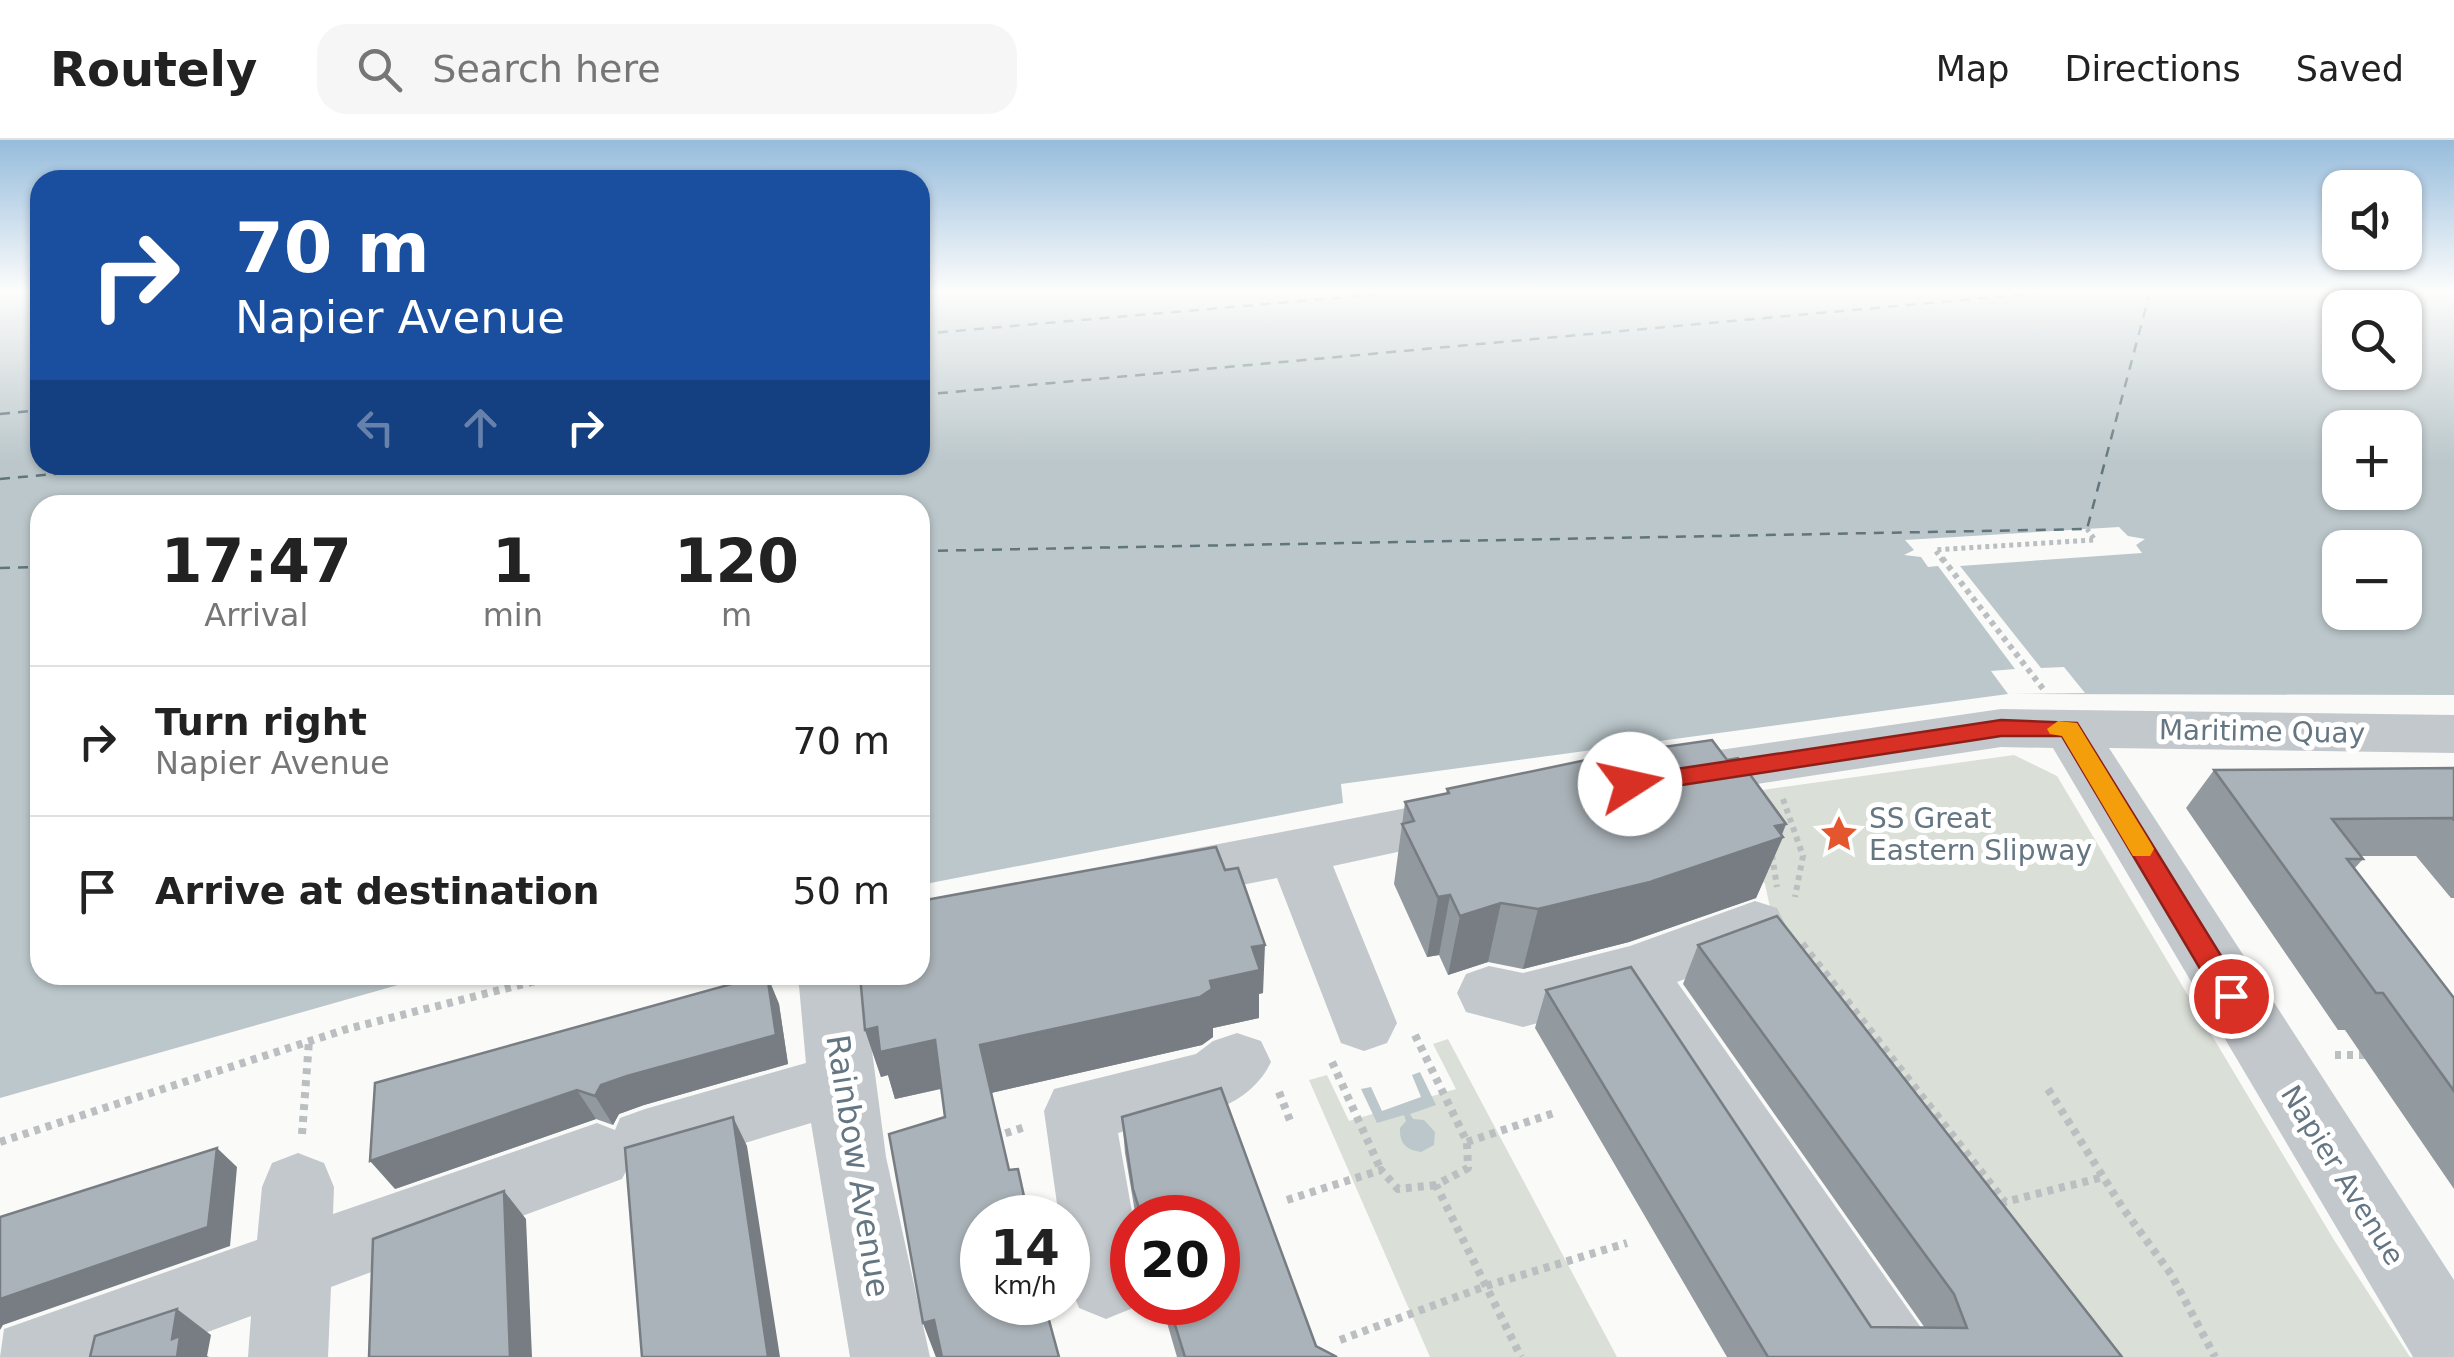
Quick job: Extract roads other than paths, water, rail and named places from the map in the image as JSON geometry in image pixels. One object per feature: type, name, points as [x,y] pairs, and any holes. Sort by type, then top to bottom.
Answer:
[{"type":"street","points":[[1641,782],[2001,728],[2069,729]]},
{"type":"street","name":"Maritime Quay","points":[[2069,729],[2454,734]]},
{"type":"street","name":"Napier Avenue","points":[[2069,729],[2454,1351]]},
{"type":"street","points":[[1092,891],[1525,805]]},
{"type":"street","points":[[1298,852],[1368,1034]]},
{"type":"street","points":[[1490,994],[1523,1000],[1780,926]]},
{"type":"street","points":[[1634,971],[1894,1357]]},
{"type":"street","name":"Rainbow Avenue","points":[[831,985],[850,1156],[890,1357]]},
{"type":"street","points":[[1106,1281],[1079,1111],[1214,1080],[1258,1078]]},
{"type":"street","points":[[32,1357],[621,1148],[842,1083]]},
{"type":"street","points":[[288,1357],[298,1187]]},
{"type":"place","name":"SS Great Eastern Slipway","points":[[1839,834]]}]
